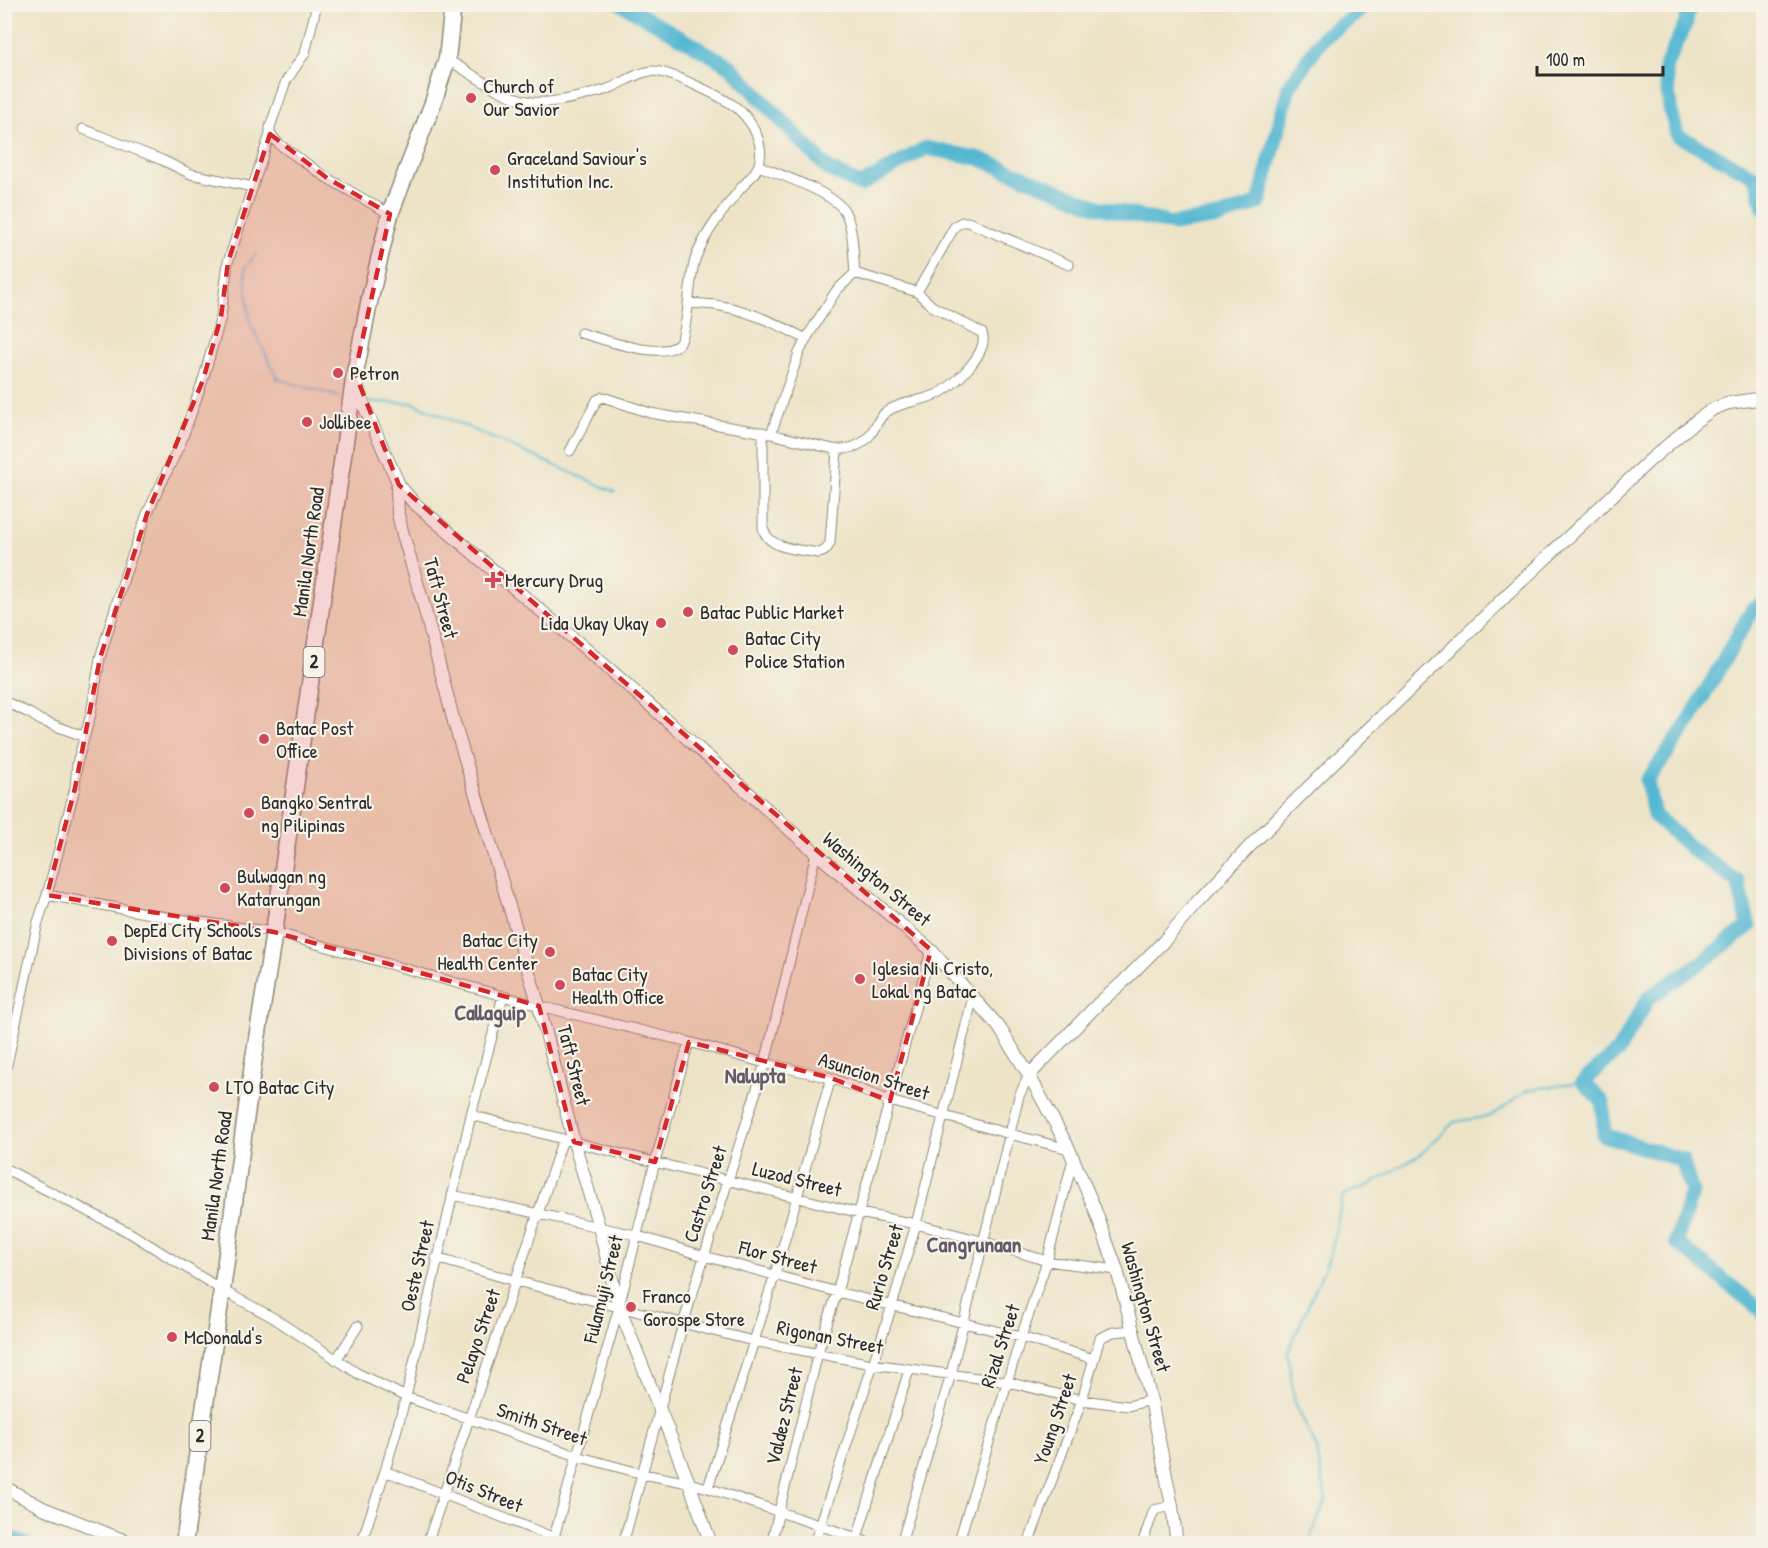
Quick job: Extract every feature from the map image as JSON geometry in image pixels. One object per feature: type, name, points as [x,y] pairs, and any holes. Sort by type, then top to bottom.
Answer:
[{"type":"highway","name":"Manila North Road","points":[[184,1544],[222,1290],[257,1031],[274,933],[355,374],[390,214],[433,103],[447,59],[453,4]]},
{"type":"street","points":[[4,1078],[38,922],[75,788],[77,763],[94,700],[100,658],[125,575],[147,514],[182,440],[203,380],[221,317],[228,262],[286,81],[306,53],[317,4]]},
{"type":"street","points":[[447,59],[518,99],[531,102],[550,102],[608,89],[647,72],[655,71],[710,92],[736,107],[752,125],[758,136],[759,166],[709,229],[695,258],[690,277],[684,337],[679,344],[668,349],[643,349],[581,333]]},
{"type":"street","points":[[83,129],[191,174],[253,188]]},
{"type":"street","points":[[270,134],[280,145],[327,178],[390,214]]},
{"type":"street","points":[[759,166],[836,200],[845,212],[850,227],[855,273]]},
{"type":"street","points":[[916,292],[955,226],[962,222],[968,222],[1069,265]]},
{"type":"street","points":[[570,451],[597,400],[603,397],[650,413],[767,433],[843,450],[861,444],[886,412],[907,402],[942,392],[968,369],[982,348],[984,337],[982,333],[932,306],[916,292],[855,273]]},
{"type":"street","points":[[837,450],[828,549],[818,553],[775,544],[767,539],[763,528],[767,433],[806,339],[836,291],[855,273]]},
{"type":"street","points":[[688,303],[735,309],[781,326],[806,339]]},
{"type":"street","name":"Washington Street","points":[[355,374],[361,399],[399,485],[429,517],[608,668],[816,853],[931,951],[999,1027],[1029,1075],[1071,1154],[1094,1207],[1117,1270],[1151,1400],[1172,1506],[1177,1544]]},
{"type":"street","points":[[901,1544],[951,1374],[1019,1096],[1029,1075],[1164,941],[1250,846],[1332,764],[1649,461],[1713,409],[1729,403],[1764,398]]},
{"type":"street","name":"Taft Street","points":[[399,485],[398,514],[402,531],[454,722],[539,1006],[568,1141],[599,1227],[618,1307],[689,1482],[711,1544]]},
{"type":"street","points":[[4,701],[40,720],[83,736]]},
{"type":"street","name":"Castro Street","points":[[623,1544],[683,1324],[765,1063],[816,853]]},
{"type":"street","name":"Asuncion Street","points":[[47,895],[172,918],[274,933],[539,1006],[831,1078],[890,1101],[1010,1134],[1071,1154]]},
{"type":"street","name":"Valdez Street","points":[[771,1544],[818,1353],[931,951]]},
{"type":"street","name":"Oeste Street","points":[[361,1544],[405,1397],[471,1114],[503,996]]},
{"type":"street","name":"Rurio Street","points":[[813,1544],[892,1306],[916,1224],[973,997]]},
{"type":"street","name":"Fulamuji Street","points":[[553,1541],[618,1307],[654,1162],[689,1042]]},
{"type":"street","points":[[708,1488],[775,1274],[831,1078]]},
{"type":"street","name":"Luzod Street","points":[[471,1114],[728,1181],[859,1213],[916,1224],[1047,1261],[1117,1270]]},
{"type":"street","name":"Pelayo Street","points":[[427,1544],[537,1213],[568,1141]]},
{"type":"street","name":"Rizal Street","points":[[958,1544],[1021,1337],[1047,1261],[1071,1154]]},
{"type":"street","name":"Smith Street","points":[[4,1168],[130,1233],[222,1290],[272,1317],[357,1373],[405,1397],[577,1456],[643,1474],[689,1482],[708,1488],[870,1544]]},
{"type":"street","name":"Flor Street","points":[[452,1195],[635,1235],[837,1292],[1021,1337],[1094,1359]]},
{"type":"street","name":"Rigonan Street","points":[[436,1258],[516,1281],[753,1341],[909,1370],[1008,1382],[1082,1400],[1128,1406],[1151,1400]]},
{"type":"street","points":[[336,1360],[358,1326]]},
{"type":"street","name":"Young Street","points":[[1028,1544],[1082,1400],[1100,1338],[1113,1332],[1134,1330]]},
{"type":"street","points":[[856,1540],[909,1370]]},
{"type":"street","name":"Otis Street","points":[[384,1471],[445,1494],[553,1541],[570,1544]]},
{"type":"street","points":[[4,1487],[43,1508],[133,1544]]},
{"type":"street","points":[[1142,1544],[1154,1510],[1172,1506]]},
{"type":"street","points":[[4,1540],[15,1544]]},
{"type":"highlighted area","points":[[270,134],[327,178],[390,214],[355,373],[399,485],[931,950],[890,1101],[831,1078],[689,1042],[655,1162],[574,1142],[539,1006],[274,932],[47,895],[75,788],[100,658],[147,514],[203,380],[221,317],[228,262]]},
{"type":"waterway","points":[[622,4],[730,66],[828,169],[861,185],[926,148],[978,158],[1098,207],[1173,224],[1219,217],[1259,203],[1289,87],[1323,37],[1357,14],[1366,4]]},
{"type":"waterway","points":[[1689,4],[1686,23],[1665,68],[1670,108],[1677,135],[1756,177],[1764,208]]},
{"type":"waterway","points":[[256,254],[245,268],[250,323],[278,379],[340,397]]},
{"type":"waterway","points":[[369,402],[413,403],[615,492]]},
{"type":"waterway","points":[[1764,603],[1752,610],[1690,720],[1647,781],[1654,815],[1693,850],[1738,882],[1749,926],[1698,965],[1649,997],[1618,1051],[1583,1082],[1603,1102],[1604,1135],[1682,1160],[1692,1192],[1676,1242],[1761,1310],[1764,1316]]},
{"type":"waterway","points":[[1308,1544],[1326,1500],[1317,1450],[1294,1400],[1288,1352],[1331,1253],[1343,1195],[1372,1184],[1421,1154],[1454,1122],[1491,1116],[1528,1090],[1583,1082]]},
{"type":"waterway","points":[[4,1536],[25,1544]]},
{"type":"place","name":"Church of Our Savior","points":[[471,98]]},
{"type":"place","name":"Graceland Saviour's Institution Inc.","points":[[495,170]]},
{"type":"place","name":"Petron","points":[[338,373]]},
{"type":"place","name":"Jollibee","points":[[307,422]]},
{"type":"place","name":"Mercury Drug","points":[[493,580]]},
{"type":"place","name":"Batac Public Market","points":[[688,612]]},
{"type":"place","name":"Lida Ukay Ukay","points":[[661,623]]},
{"type":"place","name":"Batac City Police Station","points":[[733,650]]},
{"type":"place","name":"Batac Post Office","points":[[264,739]]},
{"type":"place","name":"Bangko Sentral ng Pilipinas","points":[[249,813]]},
{"type":"place","name":"Bulwagan ng Katarungan","points":[[225,888]]},
{"type":"place","name":"DepEd City Schools Divisions of Batac","points":[[112,941]]},
{"type":"place","name":"Batac City Health Center","points":[[550,952]]},
{"type":"place","name":"Iglesia Ni Cristo, Lokal ng Batac","points":[[860,979]]},
{"type":"place","name":"Batac City Health Office","points":[[560,985]]},
{"type":"place","name":"LTO Batac City","points":[[214,1087]]},
{"type":"place","name":"Franco Gorospe Store","points":[[631,1307]]},
{"type":"place","name":"McDonald's","points":[[172,1337]]},
{"type":"district","name":"Callaguip","points":[[490,1012]]},
{"type":"district","name":"Nalupta","points":[[755,1075]]},
{"type":"district","name":"Cangrunaan","points":[[974,1244]]}]
